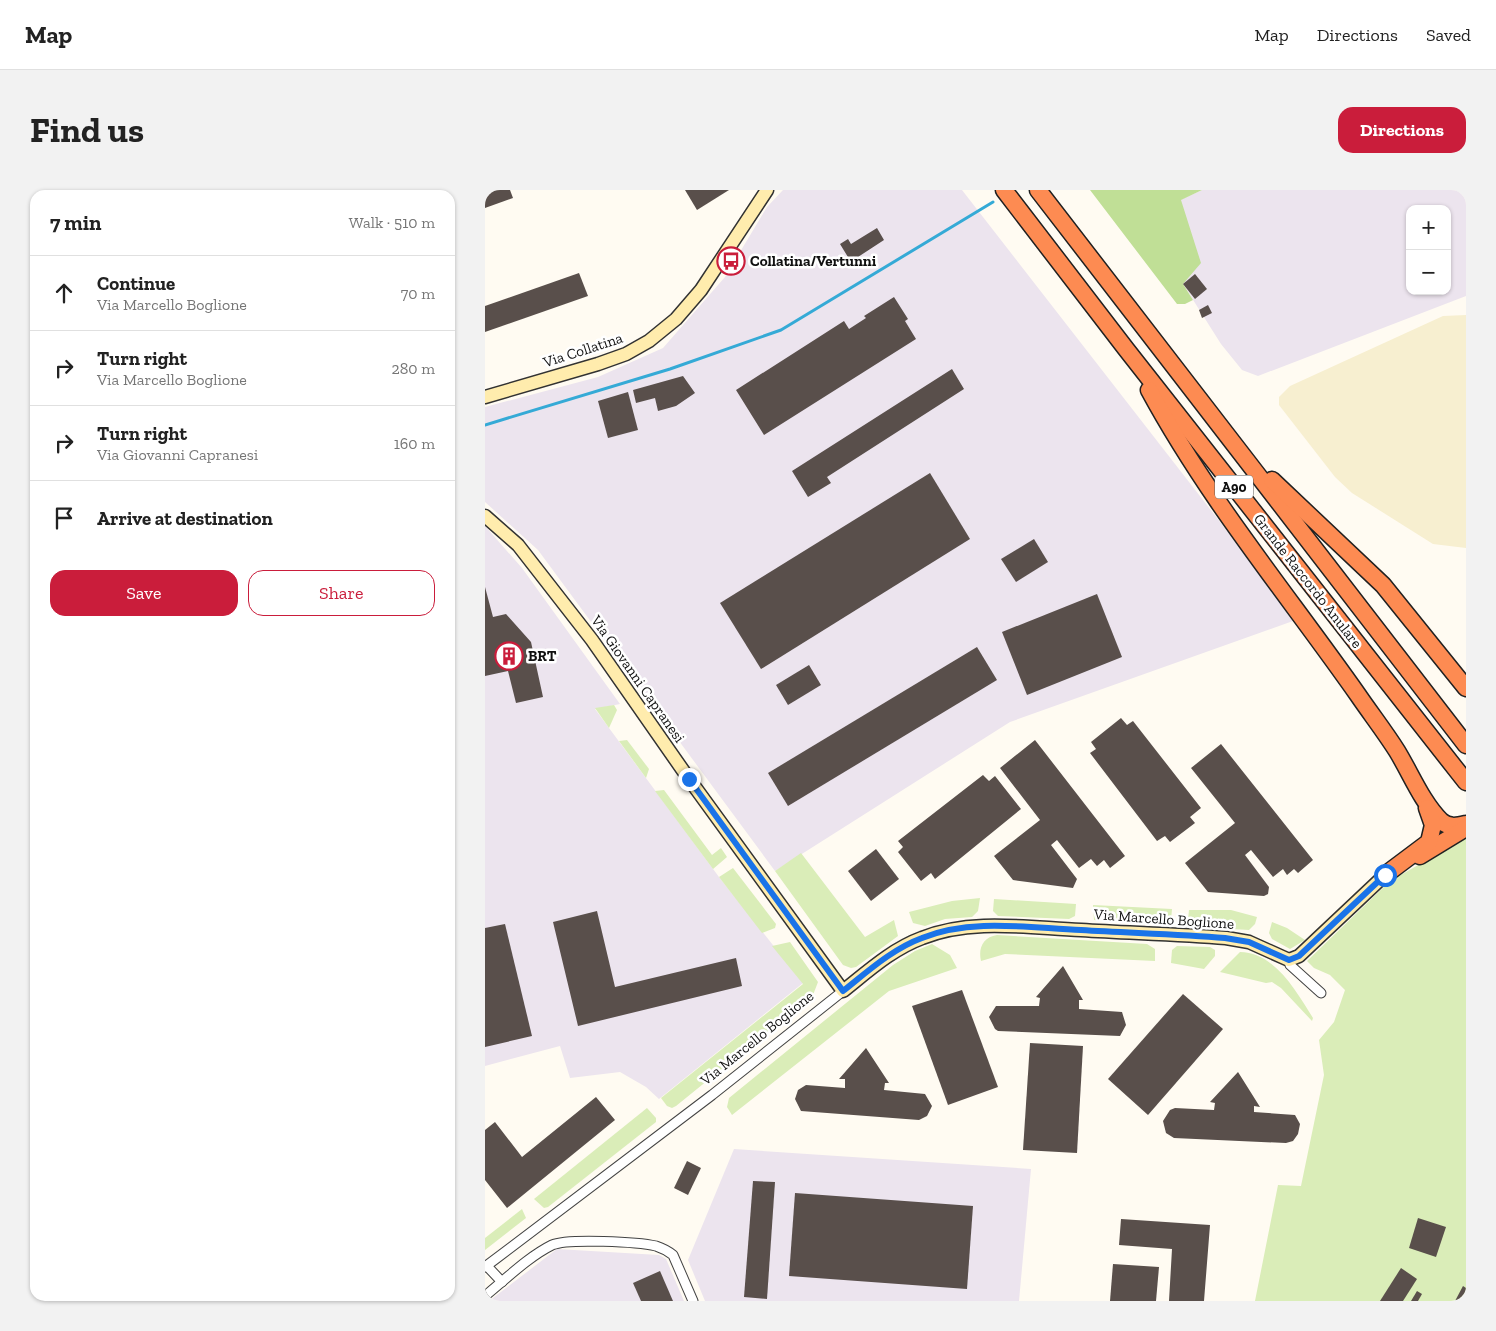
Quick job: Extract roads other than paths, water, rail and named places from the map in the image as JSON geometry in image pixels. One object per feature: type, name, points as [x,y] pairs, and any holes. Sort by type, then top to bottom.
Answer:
[{"type":"highway","name":"Grande Raccordo Anulare","points":[[1005,190],[1126,349],[1466,782]]},
{"type":"highway","name":"Grande Raccordo Anulare","points":[[1038,190],[1466,745]]},
{"type":"highway","points":[[1126,349],[1173,434],[1202,480],[1396,750],[1425,801],[1433,825],[1429,842],[1385,875]]},
{"type":"highway","points":[[1230,439],[1383,586],[1466,688]]},
{"type":"highway","points":[[1425,801],[1444,823],[1454,827],[1466,824]]},
{"type":"highway","points":[[1385,875],[1466,828]]},
{"type":"street","name":"Via Collatina","points":[[485,397],[613,359],[649,341],[676,319],[701,290],[767,190]]},
{"type":"street","name":"Via Giovanni Capranesi","points":[[485,516],[517,545],[587,634],[689,779],[843,991]]},
{"type":"street","points":[[1289,960],[1299,956],[1385,875]]},
{"type":"street","name":"Via Marcello Boglione","points":[[486,1266],[600,1181],[886,958],[914,941],[943,931],[968,927],[1008,926],[1225,938],[1249,942],[1289,960],[1290,965],[1321,993]]},
{"type":"street","points":[[485,1296],[545,1249],[558,1242],[577,1241],[659,1247],[673,1255],[693,1301]]},
{"type":"street","points":[[486,1266],[502,1282]]},
{"type":"waterway","points":[[485,425],[670,369],[781,330],[993,202]]},
{"type":"place","name":"Collatina/Vertunni","points":[[731,261]]},
{"type":"place","name":"BRT","points":[[509,656]]}]
